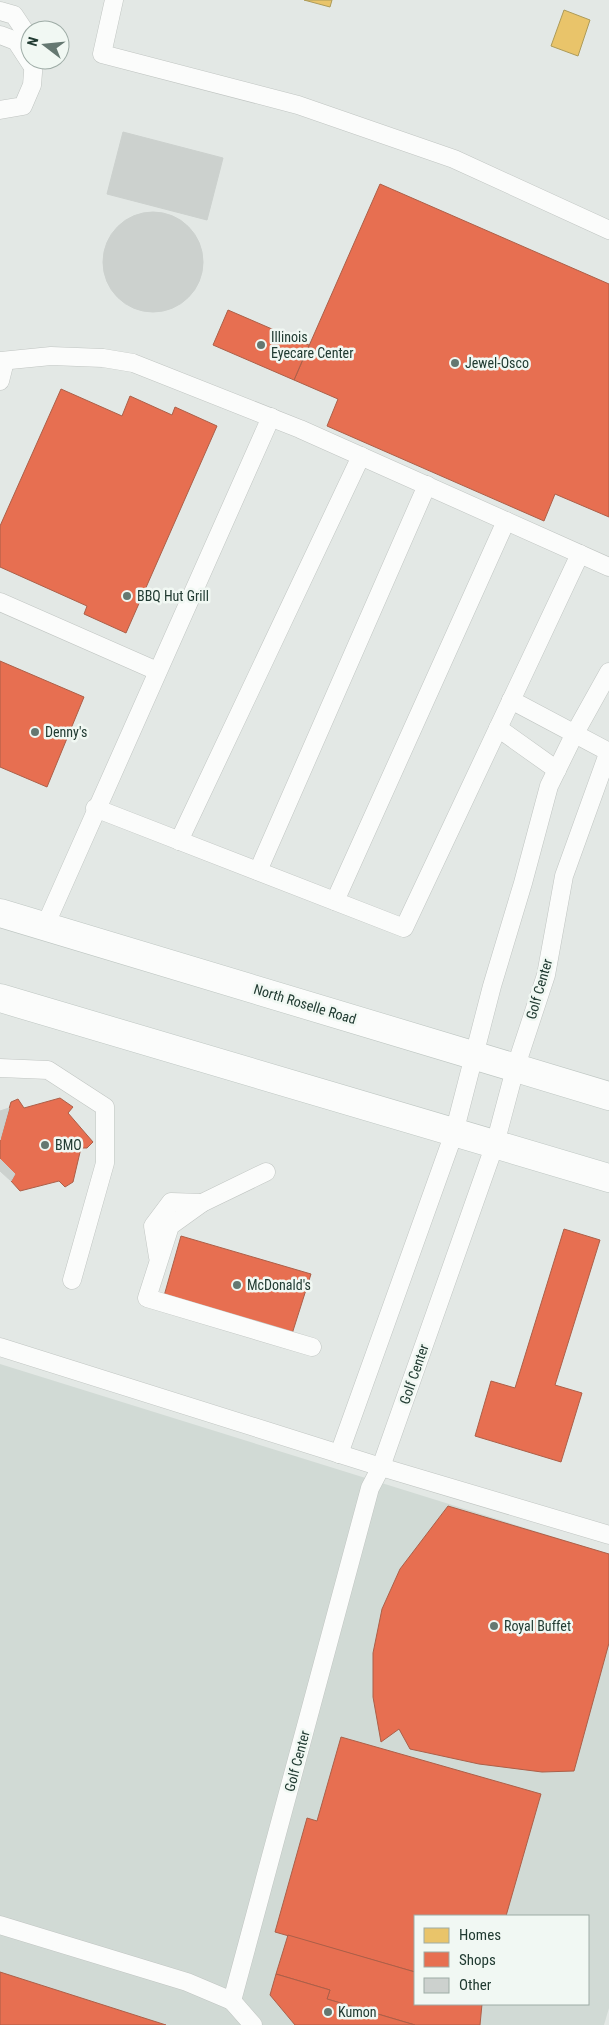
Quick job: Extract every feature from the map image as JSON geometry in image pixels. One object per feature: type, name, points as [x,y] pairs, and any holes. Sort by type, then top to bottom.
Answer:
[{"type":"main road","name":"North Roselle Road","points":[[0,913],[609,1096]]},
{"type":"main road","points":[[0,998],[609,1178]]},
{"type":"lane","points":[[114,0],[102,54],[307,108],[454,159],[609,230]]},
{"type":"lane","points":[[0,12],[14,15],[20,24]]},
{"type":"lane","points":[[0,35],[16,41],[20,46]]},
{"type":"lane","points":[[0,110],[23,106],[32,85],[33,70]]},
{"type":"lane","points":[[0,382],[2,361],[51,356],[103,358],[133,363],[270,417],[609,567]]},
{"type":"lane","points":[[45,926],[95,808],[270,417]]},
{"type":"lane","points":[[179,841],[361,456]]},
{"type":"lane","points":[[258,871],[427,485]]},
{"type":"lane","points":[[335,901],[506,520]]},
{"type":"lane","points":[[95,808],[404,928],[580,554]]},
{"type":"lane","points":[[0,602],[157,672]]},
{"type":"lane","points":[[339,1454],[454,1133],[473,1055],[549,786],[575,733],[609,672]]},
{"type":"lane","points":[[511,700],[609,751]]},
{"type":"lane","points":[[498,728],[557,770]]},
{"type":"lane","name":"Golf Center","points":[[232,2001],[370,1488],[381,1467],[495,1144],[515,1069],[546,975],[564,876],[609,751]]},
{"type":"lane","points":[[0,1068],[48,1070],[105,1107],[105,1163],[72,1280]]},
{"type":"lane","points":[[266,1172],[202,1203],[170,1226],[147,1298],[312,1347]]},
{"type":"lane","points":[[0,1347],[381,1467],[609,1535]]},
{"type":"lane","points":[[0,1925],[187,1982],[232,2001],[253,2025]]},
{"type":"shaded area","points":[[0,1364],[609,1554],[609,2008],[604,2025],[0,2025]]},
{"type":"building: Homes","points":[[304,0],[332,0],[330,7]]},
{"type":"building: Homes","points":[[564,10],[590,20],[578,56],[551,46]]},
{"type":"building: Shops","name":"Jewel-Osco","points":[[380,184],[609,284],[609,517],[555,494],[544,521],[327,426],[338,399],[294,380]]},
{"type":"building: Shops","name":"Illinois Eyecare Center","points":[[228,310],[309,345],[294,380],[213,345]]},
{"type":"building: Shops","points":[[61,389],[122,416],[130,396],[172,415],[175,407],[217,426],[126,633],[84,614],[87,606],[0,567],[0,526]]},
{"type":"building: Shops","name":"Denny's","points":[[0,661],[84,697],[47,787],[0,767]]},
{"type":"building: Shops","name":"BMO","points":[[60,1098],[73,1107],[68,1113],[93,1142],[87,1148],[81,1148],[73,1182],[65,1187],[59,1181],[20,1191],[11,1181],[15,1174],[0,1159],[0,1140],[11,1102],[18,1099],[24,1108]]},
{"type":"building: Shops","points":[[564,1229],[600,1240],[555,1385],[582,1393],[561,1462],[475,1436],[491,1381],[515,1388]]},
{"type":"building: Shops","name":"McDonald's","points":[[181,1236],[311,1274],[292,1334],[164,1296]]},
{"type":"building: Shops","name":"Royal Buffet","points":[[448,1506],[609,1554],[609,1643],[574,1771],[542,1772],[479,1764],[410,1749],[399,1729],[381,1742],[373,1697],[373,1653],[382,1609],[400,1569]]},
{"type":"building: Shops","points":[[341,1737],[541,1794],[506,1915],[414,1915],[414,1972],[275,1932],[307,1818],[317,1821]]},
{"type":"building: Shops","points":[[288,1935],[414,1972],[414,2005],[482,2005],[480,2025],[415,2025],[327,1999],[330,1990],[276,1974]]},
{"type":"building: Shops","points":[[0,1972],[166,2025],[0,2025]]},
{"type":"building: Shops","name":"Kumon","points":[[276,1974],[330,1990],[327,1999],[415,2025],[295,2025],[270,1995]]},
{"type":"building: Other","points":[[123,132],[223,158],[207,220],[107,194]]},
{"type":"building: Other","points":[[153,212],[163,213],[181,220],[195,234],[202,252],[202,272],[195,290],[181,304],[163,311],[153,312],[143,311],[125,304],[111,290],[104,272],[103,262],[104,252],[111,234],[125,220],[143,213]]},
{"type":"building: Other","points":[[9,1108],[0,1140],[0,1111]]},
{"type":"building: Other","points":[[0,1159],[15,1174],[11,1181],[0,1171]]},
{"type":"place","name":"Illinois Eyecare Center","points":[[261,345]]},
{"type":"place","name":"Jewel-Osco","points":[[455,363]]},
{"type":"place","name":"BBQ Hut Grill","points":[[127,596]]},
{"type":"place","name":"Denny's","points":[[35,732]]},
{"type":"place","name":"BMO","points":[[45,1145]]},
{"type":"place","name":"McDonald's","points":[[237,1285]]},
{"type":"place","name":"Royal Buffet","points":[[494,1626]]},
{"type":"place","name":"Kumon","points":[[328,2012]]}]
